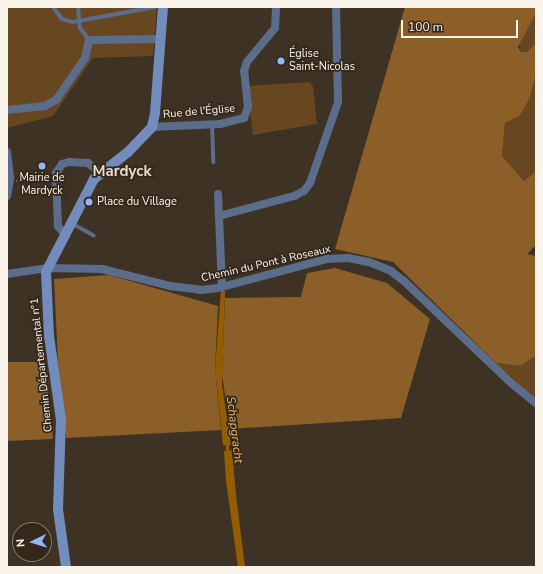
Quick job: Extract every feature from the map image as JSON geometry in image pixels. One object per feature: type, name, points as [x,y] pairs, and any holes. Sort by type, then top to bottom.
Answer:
[{"type":"street","points":[[152,127],[163,7]]},
{"type":"street","name":"Rue de l'Église","points":[[152,127],[238,121],[245,116],[248,107],[244,74],[247,62],[275,28],[276,7]]},
{"type":"street","points":[[219,216],[294,196],[304,191],[310,183],[338,102],[336,7]]},
{"type":"street","points":[[7,110],[45,106],[56,100],[85,58],[89,40],[161,39]]},
{"type":"street","name":"Chemin Départemental n°1","points":[[66,567],[58,509],[61,420],[49,336],[45,281],[47,268],[66,236],[92,182],[100,173],[124,156],[152,127]]},
{"type":"street","points":[[7,152],[10,182],[7,196]]},
{"type":"street","points":[[66,236],[58,226],[54,178],[61,165],[66,163],[88,163],[100,173]]},
{"type":"street","points":[[218,194],[222,287]]},
{"type":"street","name":"Chemin du Pont à Roseaux","points":[[7,274],[47,268],[105,269],[191,290],[222,287],[327,259],[348,258],[375,264],[404,281],[511,383],[536,403]]},
{"type":"lane","points":[[53,7],[62,19],[78,22],[155,7]]},
{"type":"lane","points":[[78,7],[78,22],[89,40]]},
{"type":"lane","points":[[212,124],[213,162]]},
{"type":"lane","points":[[71,223],[94,236]]},
{"type":"path","points":[[10,182],[54,178]]},
{"type":"shaded area","points":[[7,7],[157,7],[153,56],[93,58],[53,116],[7,128]]},
{"type":"shaded area","points":[[405,7],[536,7],[536,13],[518,47],[521,52],[527,52],[536,43],[535,77],[530,97],[520,116],[505,123],[502,156],[524,181],[536,171],[536,245],[527,254],[536,256],[536,356],[520,366],[496,363],[393,262],[335,249]]},
{"type":"shaded area","points":[[536,13],[536,43],[527,52],[521,52],[519,42]]},
{"type":"shaded area","points":[[536,56],[536,171],[524,181],[502,156],[505,123],[520,116]]},
{"type":"shaded area","points":[[310,82],[313,87],[317,124],[253,135],[247,86]]},
{"type":"shaded area","points":[[335,268],[387,283],[430,319],[401,418],[230,429],[222,374],[225,298],[301,297],[307,273]]},
{"type":"shaded area","points":[[109,275],[218,306],[215,369],[221,430],[66,438],[58,362],[54,279]]},
{"type":"shaded area","points":[[221,290],[225,291],[222,385],[231,445],[223,445],[215,369]]},
{"type":"shaded area","points":[[536,356],[536,397],[527,393],[496,363],[520,366]]},
{"type":"shaded area","points":[[7,362],[45,362],[53,439],[7,441]]},
{"type":"shaded area","points":[[232,450],[245,567],[238,567],[226,481],[224,451]]},
{"type":"waterway","name":"Schapgracht","points":[[227,443],[228,454]]},
{"type":"place","name":"Église Saint-Nicolas","points":[[281,61]]},
{"type":"place","name":"Mairie de Mardyck","points":[[42,166]]},
{"type":"place","name":"Place du Village","points":[[89,202]]},
{"type":"district","name":"Mardyck","points":[[122,172]]}]
